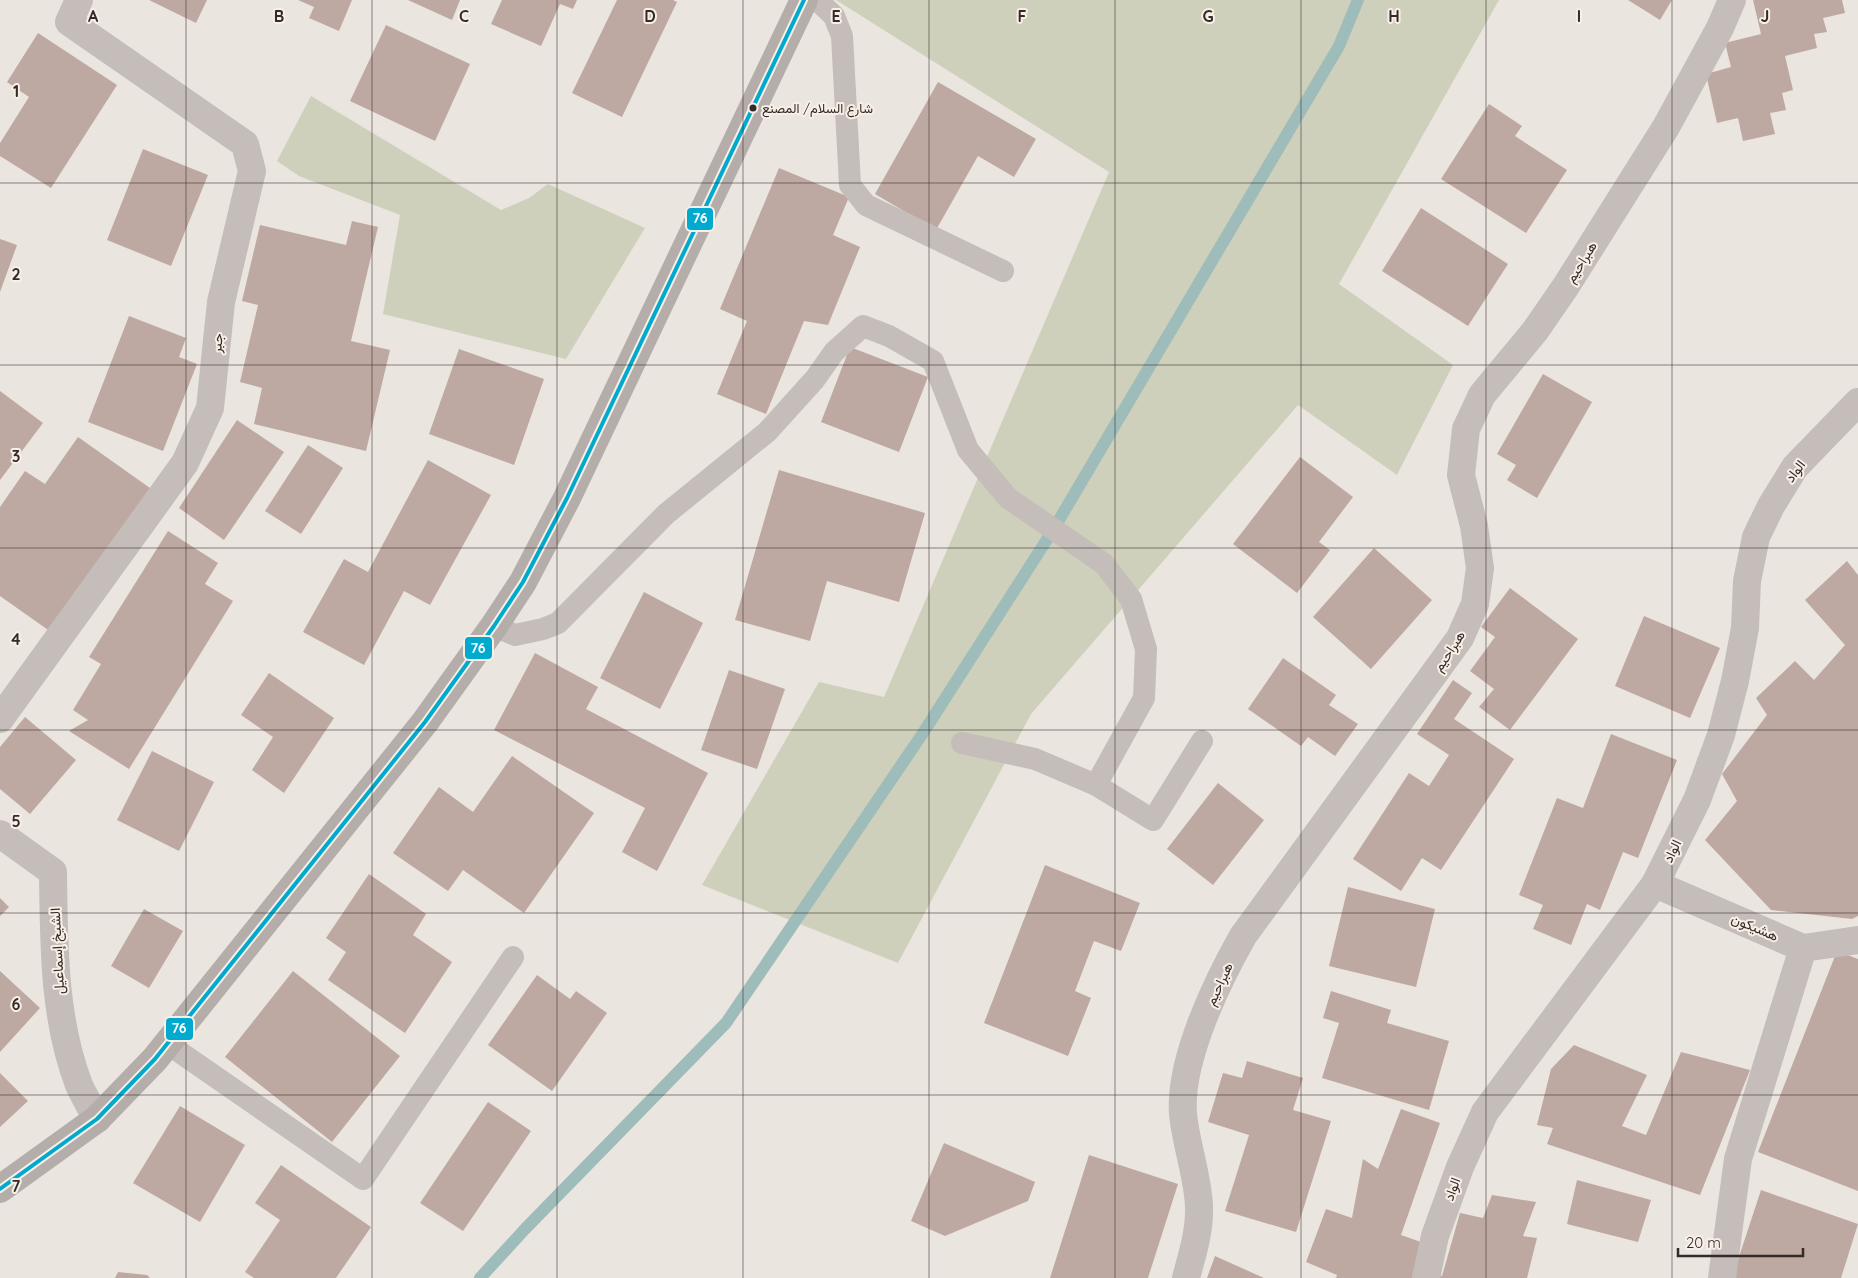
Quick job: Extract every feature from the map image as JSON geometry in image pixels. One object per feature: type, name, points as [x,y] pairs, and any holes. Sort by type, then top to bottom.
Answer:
[{"type":"main road","points":[[0,1189],[97,1119],[168,1044],[425,722],[494,626],[523,582],[567,498],[804,0]]},
{"type":"street","name":"جبر","points":[[0,719],[185,463],[210,408],[221,302],[252,172],[245,144],[69,22],[79,0]]},
{"type":"street","name":"هبراحيم","points":[[1186,1278],[1197,1234],[1199,1207],[1183,1113],[1186,1080],[1198,1031],[1218,981],[1243,936],[1460,638],[1474,604],[1480,568],[1474,526],[1462,475],[1466,428],[1482,395],[1534,331],[1566,286],[1666,127],[1716,36],[1732,0]]},
{"type":"street","name":"الواد","points":[[1426,1278],[1435,1236],[1444,1210],[1460,1167],[1485,1112],[1655,884],[1697,800],[1721,735],[1745,628],[1747,581],[1756,537],[1771,506],[1795,468],[1858,402]]},
{"type":"street","name":"الشيخ إسماعيل","points":[[0,834],[54,872],[56,984],[68,1046],[79,1086],[97,1119]]},
{"type":"street","name":"هشيكون","points":[[1655,884],[1803,948]]},
{"type":"street","points":[[1722,1278],[1738,1159],[1803,948],[1858,940]]},
{"type":"lane","points":[[816,0],[834,16],[842,36],[850,185],[866,205],[1003,271]]},
{"type":"lane","points":[[494,626],[515,635],[543,629],[558,623],[666,514],[767,432],[815,379],[834,352],[863,326],[889,336],[933,361],[968,450],[1008,498],[1104,564],[1131,600],[1146,649],[1144,698],[1096,785]]},
{"type":"lane","points":[[962,743],[1034,759],[1096,785],[1153,820],[1202,741]]},
{"type":"lane","points":[[168,1044],[363,1179],[513,957]]},
{"type":"green space","points":[[836,0],[1499,0],[1339,284],[1453,365],[1397,475],[1298,405],[1031,714],[898,963],[702,885],[819,682],[884,697],[1109,172]]},
{"type":"green space","points":[[311,96],[501,210],[529,198],[548,184],[645,228],[566,359],[383,314],[400,215],[299,176],[277,161]]},
{"type":"building","points":[[149,0],[207,0],[196,23]]},
{"type":"building","points":[[298,0],[352,0],[339,31],[309,18],[314,7]]},
{"type":"building","points":[[408,0],[460,0],[452,20]]},
{"type":"building","points":[[502,0],[577,0],[573,9],[560,4],[541,46],[491,24]]},
{"type":"building","points":[[617,0],[673,0],[677,2],[622,117],[572,93]]},
{"type":"building","points":[[1628,0],[1672,0],[1660,20]]},
{"type":"building","points":[[1753,0],[1842,0],[1845,13],[1823,18],[1827,32],[1814,34],[1817,48],[1785,56],[1793,90],[1782,93],[1786,110],[1770,113],[1775,134],[1743,141],[1738,118],[1717,123],[1706,74],[1731,67],[1725,43],[1761,34]]},
{"type":"building","points":[[386,25],[470,64],[435,141],[350,101]]},
{"type":"building","points":[[38,33],[117,85],[51,188],[0,156],[0,143],[29,97],[7,82]]},
{"type":"building","points":[[938,82],[1036,139],[1014,177],[978,156],[936,230],[875,194]]},
{"type":"building","points":[[1489,104],[1522,126],[1515,136],[1567,170],[1526,233],[1441,179]]},
{"type":"building","points":[[143,149],[208,175],[171,266],[107,240]]},
{"type":"building","points":[[779,168],[849,197],[833,235],[860,247],[828,325],[804,321],[766,414],[717,394],[747,321],[720,309]]},
{"type":"building","points":[[1421,208],[1508,264],[1468,326],[1382,271]]},
{"type":"building","points":[[352,221],[378,227],[351,341],[390,350],[366,451],[254,424],[262,388],[240,382],[258,305],[242,301],[260,225],[346,245]]},
{"type":"building","points":[[0,239],[17,245],[0,292]]},
{"type":"building","points":[[129,316],[186,338],[179,357],[197,364],[163,451],[88,422]]},
{"type":"building","points":[[850,347],[928,377],[899,452],[821,422]]},
{"type":"building","points":[[459,349],[544,379],[514,465],[429,434]]},
{"type":"building","points":[[1543,374],[1592,402],[1537,498],[1507,480],[1516,465],[1497,454]]},
{"type":"building","points":[[0,391],[43,423],[0,480]]},
{"type":"building","points":[[237,420],[284,452],[224,540],[179,508]]},
{"type":"building","points":[[78,437],[150,488],[51,632],[0,596],[0,507],[25,471],[45,484]]},
{"type":"building","points":[[308,445],[343,468],[301,534],[265,511]]},
{"type":"building","points":[[1300,457],[1353,497],[1319,542],[1330,550],[1297,593],[1233,544]]},
{"type":"building","points":[[428,460],[491,495],[430,605],[404,591],[364,665],[303,632],[344,559],[368,572]]},
{"type":"building","points":[[779,470],[925,513],[899,602],[827,581],[810,641],[735,620]]},
{"type":"building","points":[[168,531],[218,563],[205,584],[233,601],[129,769],[69,731],[88,720],[73,710],[101,664],[89,657]]},
{"type":"building","points":[[1374,548],[1432,600],[1371,669],[1313,617]]},
{"type":"building","points":[[1847,561],[1858,575],[1858,916],[1852,919],[1771,910],[1705,840],[1737,801],[1722,774],[1767,715],[1756,698],[1795,661],[1814,680],[1845,645],[1805,600]]},
{"type":"building","points":[[1510,588],[1578,639],[1510,730],[1479,707],[1494,689],[1470,671],[1495,637],[1481,627]]},
{"type":"building","points":[[644,592],[703,623],[660,709],[600,678]]},
{"type":"building","points":[[1644,616],[1720,648],[1690,718],[1615,686]]},
{"type":"building","points":[[535,653],[598,687],[586,709],[708,773],[657,871],[622,852],[645,808],[494,730]]},
{"type":"building","points":[[1283,658],[1336,695],[1329,705],[1358,724],[1335,756],[1308,737],[1301,746],[1248,709]]},
{"type":"building","points":[[729,670],[785,689],[757,769],[701,750]]},
{"type":"building","points":[[269,673],[334,718],[284,793],[252,770],[273,737],[241,715]]},
{"type":"building","points":[[1453,680],[1472,693],[1454,719],[1514,759],[1441,870],[1422,858],[1401,891],[1353,859],[1409,773],[1429,786],[1449,755],[1417,734]]},
{"type":"building","points":[[25,717],[76,760],[30,814],[0,789],[0,747]]},
{"type":"building","points":[[1611,734],[1677,760],[1638,858],[1623,852],[1600,910],[1587,904],[1571,945],[1533,929],[1543,905],[1519,895],[1557,798],[1583,808]]},
{"type":"building","points":[[152,751],[214,782],[179,851],[117,820]]},
{"type":"building","points":[[512,756],[594,813],[524,913],[463,870],[448,891],[393,853],[439,787],[473,812]]},
{"type":"building","points":[[1218,783],[1264,820],[1213,885],[1167,849]]},
{"type":"building","points":[[1045,865],[1140,903],[1121,951],[1094,941],[1075,991],[1091,998],[1068,1056],[984,1023]]},
{"type":"building","points":[[369,874],[426,914],[413,935],[452,962],[405,1033],[328,980],[346,952],[326,938]]},
{"type":"building","points":[[1348,887],[1435,909],[1416,987],[1329,966]]},
{"type":"building","points":[[0,898],[9,907],[0,916]]},
{"type":"building","points":[[144,909],[183,931],[149,988],[111,966]]},
{"type":"building","points":[[1837,951],[1858,959],[1858,1191],[1758,1152]]},
{"type":"building","points":[[0,971],[40,1008],[0,1052]]},
{"type":"building","points":[[293,971],[400,1056],[332,1142],[225,1057]]},
{"type":"building","points":[[537,975],[570,999],[576,991],[607,1013],[552,1091],[488,1045]]},
{"type":"building","points":[[1331,991],[1391,1010],[1387,1023],[1449,1041],[1429,1110],[1322,1078],[1339,1023],[1323,1018]]},
{"type":"building","points":[[1574,1045],[1647,1075],[1622,1126],[1646,1135],[1681,1052],[1750,1070],[1700,1195],[1547,1144],[1553,1128],[1537,1125],[1551,1069]]},
{"type":"building","points":[[1247,1061],[1303,1078],[1293,1110],[1331,1121],[1296,1232],[1225,1211],[1249,1135],[1208,1122],[1223,1073],[1242,1078]]},
{"type":"building","points":[[0,1073],[28,1101],[0,1127]]},
{"type":"building","points":[[488,1102],[531,1131],[463,1231],[420,1203]]},
{"type":"building","points":[[180,1106],[245,1145],[200,1222],[133,1183]]},
{"type":"building","points":[[1401,1109],[1440,1123],[1401,1235],[1421,1242],[1412,1278],[1336,1278],[1337,1275],[1306,1262],[1326,1209],[1352,1218],[1363,1159],[1378,1169]]},
{"type":"building","points":[[944,1143],[1035,1182],[1028,1201],[945,1236],[911,1221]]},
{"type":"building","points":[[1089,1155],[1178,1184],[1148,1278],[1050,1278]]},
{"type":"building","points":[[281,1165],[371,1227],[336,1278],[254,1278],[245,1272],[280,1220],[255,1203]]},
{"type":"building","points":[[1577,1180],[1651,1200],[1638,1242],[1567,1224]]},
{"type":"building","points":[[1761,1190],[1858,1224],[1841,1278],[1732,1278]]},
{"type":"building","points":[[1492,1195],[1536,1202],[1523,1236],[1537,1238],[1527,1278],[1433,1278],[1433,1274],[1442,1276],[1460,1213],[1483,1218]]},
{"type":"building","points":[[1215,1256],[1264,1278],[1207,1278]]},
{"type":"building","points":[[118,1272],[147,1275],[150,1278],[115,1278]]},
{"type":"waterway","points":[[480,1278],[525,1229],[726,1023],[923,733],[1053,530],[1339,46],[1358,0]]},
{"type":"transit line","name":"76","points":[[0,1189],[97,1119],[155,1059],[425,722],[494,626],[523,582],[567,498],[804,0]]},
{"type":"place","name":"شارع السلام/ المصنع","points":[[753,108]]}]
